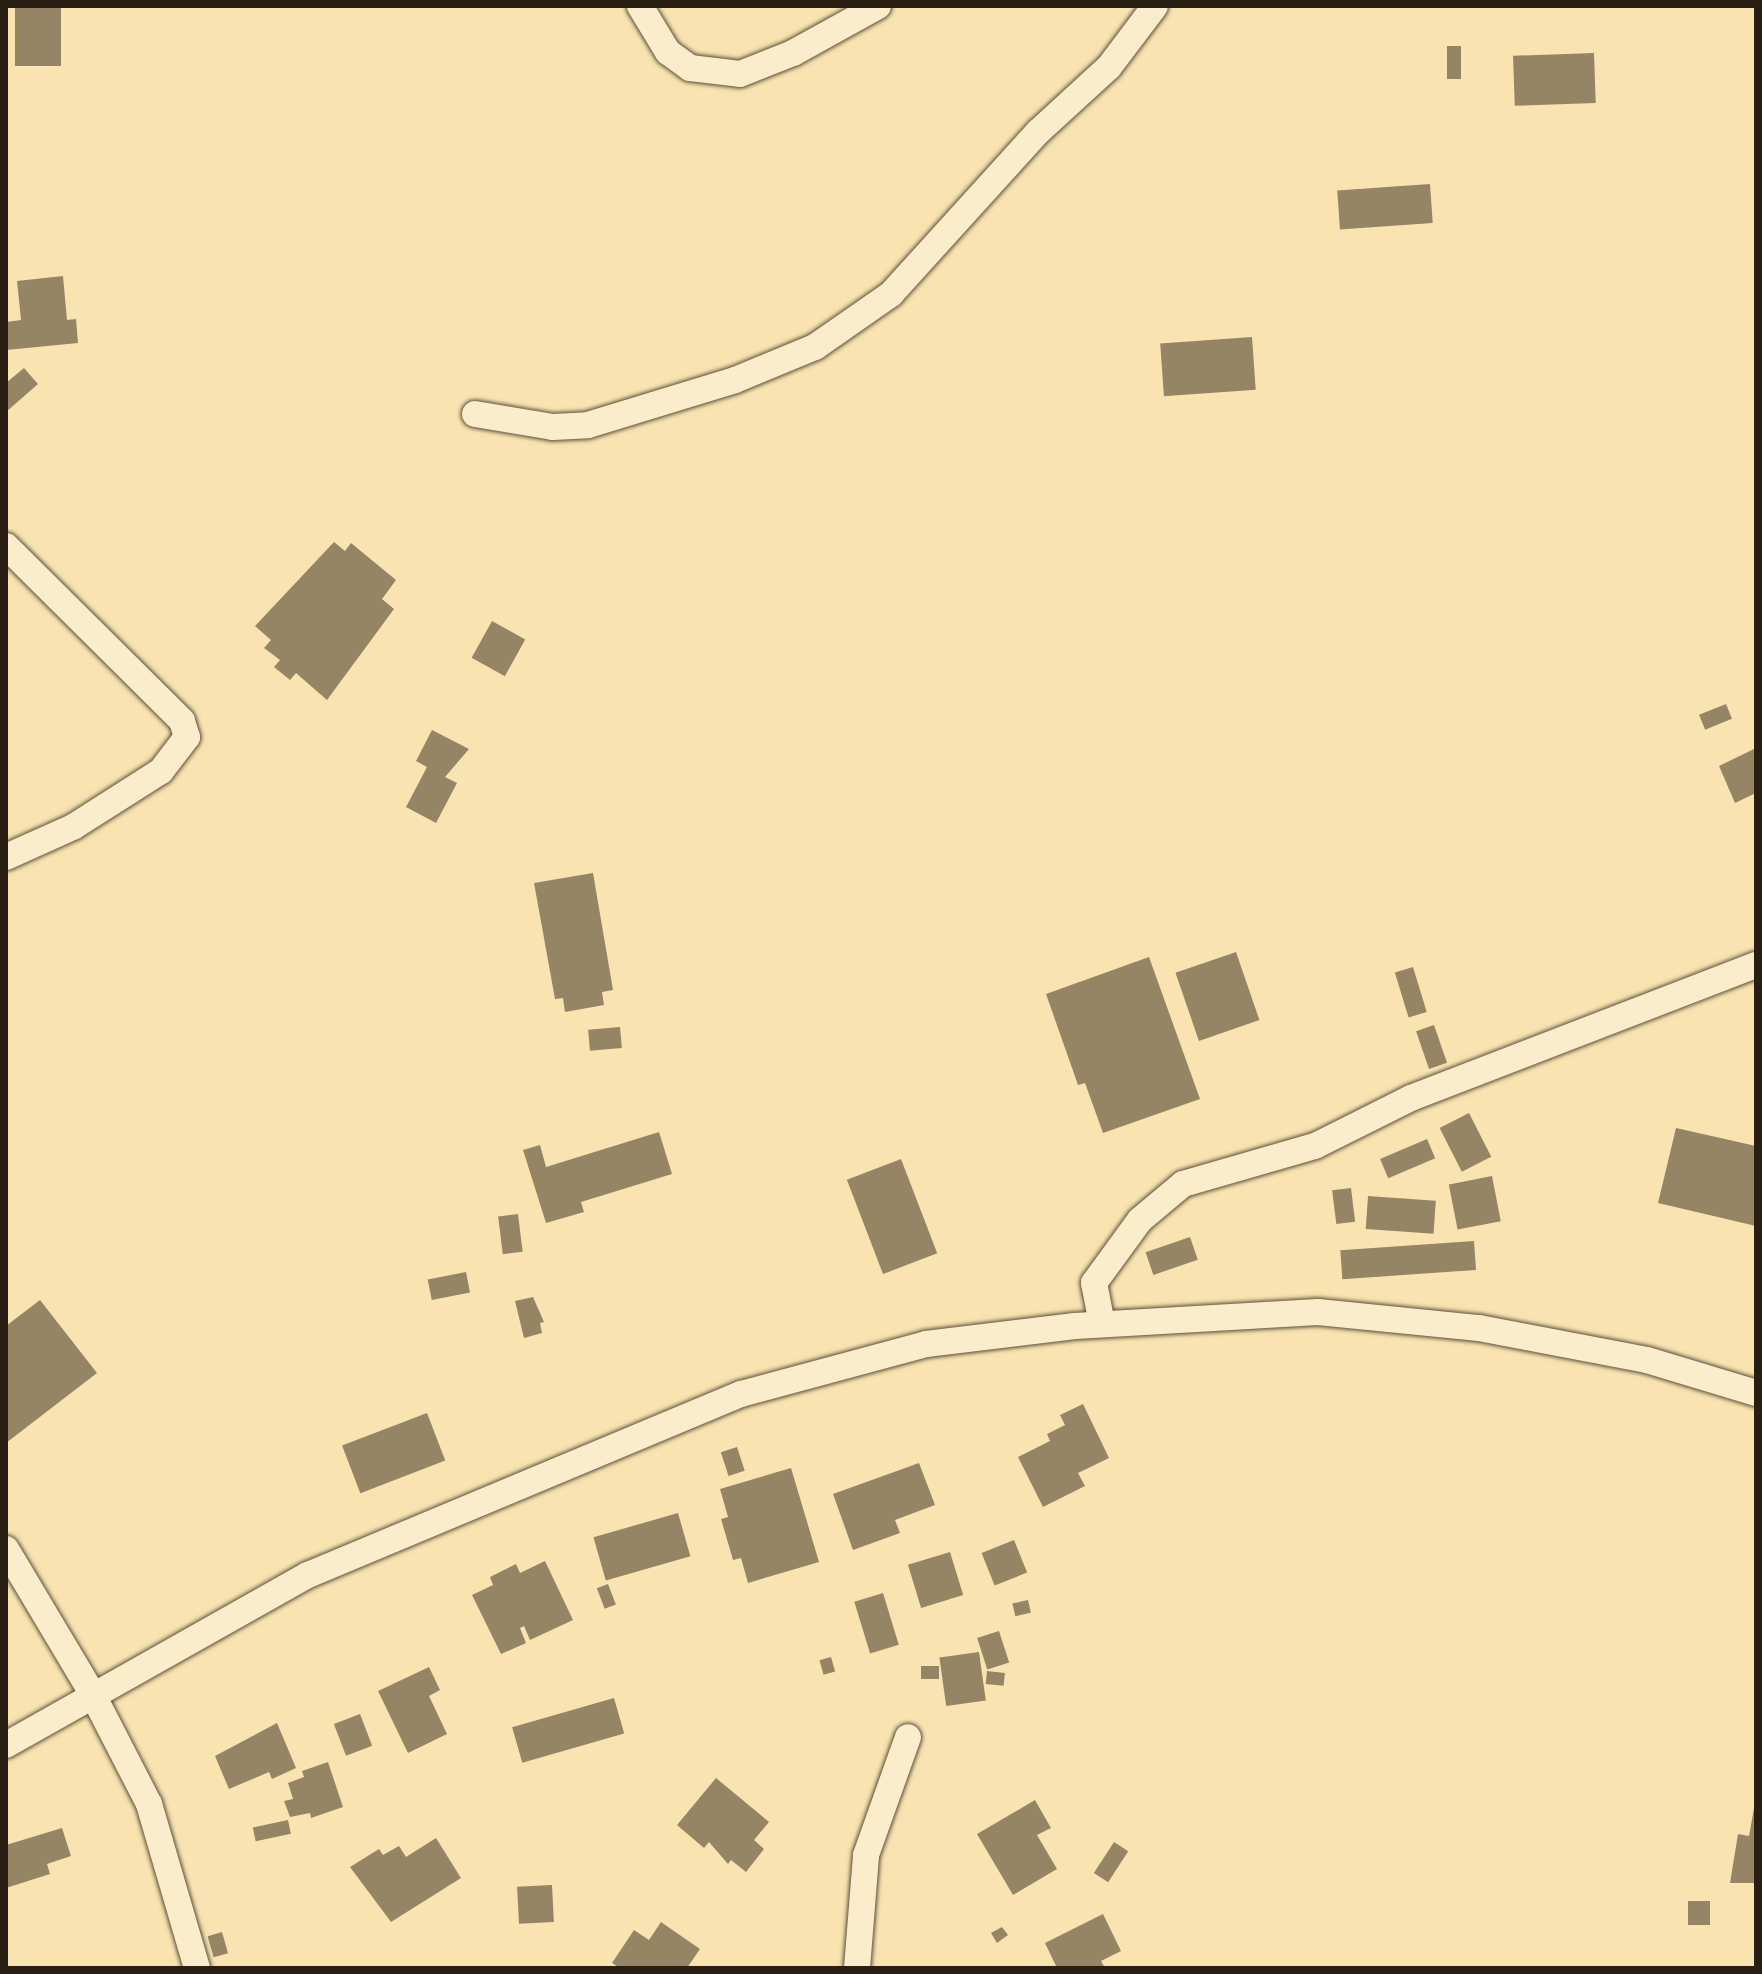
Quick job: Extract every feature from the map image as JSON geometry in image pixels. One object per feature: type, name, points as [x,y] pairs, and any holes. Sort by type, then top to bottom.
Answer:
[{"type":"street","points":[[640,6],[668,52],[690,68],[740,74],[793,53],[878,6]]},
{"type":"street","points":[[475,414],[553,427],[588,425],[721,385],[815,347],[891,294],[1038,132],[1109,67],[1155,6]]},
{"type":"street","points":[[6,546],[182,721],[187,737],[161,771],[73,827],[6,857]]},
{"type":"street","points":[[1102,1324],[1094,1283],[1140,1220],[1183,1184],[1315,1146],[1411,1098],[1756,965]]},
{"type":"street","points":[[6,1745],[308,1575],[741,1394],[926,1344],[1102,1324],[1318,1312],[1479,1328],[1647,1360],[1756,1393]]},
{"type":"street","points":[[6,1549],[93,1695],[149,1804],[197,1968]]},
{"type":"street","points":[[857,1968],[866,1855],[908,1737]]},
{"type":"building","points":[[15,6],[61,6],[61,66],[15,66]]},
{"type":"building","points":[[1447,46],[1461,46],[1461,79],[1447,79]]},
{"type":"building","points":[[1594,53],[1596,103],[1515,106],[1513,56]]},
{"type":"building","points":[[1430,184],[1433,223],[1340,229],[1337,190]]},
{"type":"building","points":[[63,276],[67,320],[76,319],[78,343],[6,350],[6,322],[21,320],[17,281]]},
{"type":"building","points":[[1252,337],[1256,390],[1164,396],[1160,343]]},
{"type":"building","points":[[24,368],[38,384],[6,412],[6,383]]},
{"type":"building","points":[[334,542],[345,551],[351,543],[396,580],[382,599],[394,609],[327,700],[296,673],[290,680],[274,667],[280,660],[264,648],[271,640],[255,626]]},
{"type":"building","points":[[492,621],[525,639],[505,676],[472,658]]},
{"type":"building","points":[[1726,704],[1732,719],[1705,730],[1699,715]]},
{"type":"building","points":[[432,730],[469,749],[445,777],[457,783],[436,823],[406,807],[427,767],[416,761]]},
{"type":"building","points":[[1756,748],[1756,793],[1735,803],[1719,766]]},
{"type":"building","points":[[593,873],[613,990],[602,992],[604,1005],[565,1012],[563,998],[555,999],[534,883]]},
{"type":"building","points":[[1236,952],[1259,1020],[1199,1041],[1175,973]]},
{"type":"building","points":[[1149,957],[1200,1099],[1103,1133],[1085,1083],[1078,1085],[1046,994]]},
{"type":"building","points":[[1413,967],[1427,1012],[1409,1018],[1395,973]]},
{"type":"building","points":[[1434,1025],[1447,1063],[1429,1069],[1416,1031]]},
{"type":"building","points":[[620,1027],[622,1048],[590,1051],[588,1030]]},
{"type":"building","points":[[1469,1113],[1491,1157],[1462,1172],[1440,1128]]},
{"type":"building","points":[[1676,1128],[1756,1146],[1756,1226],[1658,1203]]},
{"type":"building","points":[[659,1132],[672,1174],[581,1202],[584,1212],[546,1223],[523,1150],[540,1145],[546,1167]]},
{"type":"building","points":[[1427,1139],[1435,1158],[1388,1178],[1380,1159]]},
{"type":"building","points":[[901,1159],[937,1253],[883,1274],[847,1180]]},
{"type":"building","points":[[1492,1176],[1501,1221],[1458,1230],[1449,1184]]},
{"type":"building","points":[[1351,1188],[1355,1222],[1336,1224],[1332,1190]]},
{"type":"building","points":[[1368,1196],[1436,1201],[1434,1234],[1366,1229]]},
{"type":"building","points":[[518,1214],[523,1252],[503,1254],[498,1216]]},
{"type":"building","points":[[1190,1237],[1198,1260],[1153,1275],[1146,1252]]},
{"type":"building","points":[[1474,1241],[1476,1270],[1342,1279],[1340,1250]]},
{"type":"building","points":[[466,1272],[470,1293],[432,1300],[428,1279]]},
{"type":"building","points":[[533,1297],[544,1322],[540,1323],[542,1333],[524,1338],[515,1301]]},
{"type":"building","points":[[40,1300],[97,1373],[6,1443],[6,1326]]},
{"type":"building","points":[[1083,1404],[1109,1458],[1078,1473],[1085,1486],[1043,1507],[1018,1457],[1050,1441],[1047,1434],[1065,1425],[1060,1415]]},
{"type":"building","points":[[427,1413],[445,1461],[360,1493],[342,1446]]},
{"type":"building","points":[[737,1447],[745,1471],[729,1476],[721,1452]]},
{"type":"building","points":[[919,1463],[935,1505],[895,1520],[900,1533],[853,1550],[833,1494]]},
{"type":"building","points":[[791,1468],[819,1562],[748,1583],[741,1558],[733,1560],[721,1519],[728,1517],[720,1489]]},
{"type":"building","points":[[678,1513],[690,1556],[606,1581],[593,1537]]},
{"type":"building","points":[[1014,1540],[1027,1572],[995,1586],[982,1553]]},
{"type":"building","points":[[950,1552],[963,1595],[921,1608],[908,1565]]},
{"type":"building","points":[[545,1561],[573,1620],[530,1640],[524,1626],[520,1628],[526,1643],[501,1654],[472,1595],[493,1585],[490,1577],[516,1564],[520,1573]]},
{"type":"building","points":[[608,1584],[616,1605],[605,1609],[597,1588]]},
{"type":"building","points":[[883,1593],[899,1645],[870,1653],[854,1602]]},
{"type":"building","points":[[1028,1600],[1031,1613],[1015,1616],[1012,1604]]},
{"type":"building","points":[[999,1631],[1009,1662],[987,1669],[977,1638]]},
{"type":"building","points":[[979,1652],[986,1701],[946,1706],[939,1658]]},
{"type":"building","points":[[831,1657],[835,1671],[824,1675],[819,1660]]},
{"type":"building","points":[[921,1666],[939,1666],[939,1679],[921,1679]]},
{"type":"building","points":[[429,1667],[440,1690],[429,1696],[447,1734],[408,1753],[378,1691]]},
{"type":"building","points":[[987,1671],[1005,1673],[1004,1686],[986,1684]]},
{"type":"building","points":[[614,1698],[624,1734],[522,1763],[512,1727]]},
{"type":"building","points":[[360,1714],[372,1746],[346,1756],[334,1724]]},
{"type":"building","points":[[277,1723],[296,1768],[272,1779],[269,1772],[229,1789],[215,1756]]},
{"type":"building","points":[[328,1762],[343,1807],[311,1818],[310,1813],[290,1817],[284,1801],[293,1799],[288,1783],[304,1777],[302,1771]]},
{"type":"building","points":[[716,1778],[769,1822],[754,1840],[764,1849],[746,1872],[731,1860],[728,1864],[709,1842],[704,1848],[677,1825]]},
{"type":"building","points":[[1035,1800],[1051,1828],[1037,1835],[1057,1869],[1013,1895],[977,1834]]},
{"type":"building","points":[[1754,1808],[1756,1883],[1730,1883],[1738,1834],[1749,1836]]},
{"type":"building","points":[[288,1820],[291,1834],[256,1841],[253,1827]]},
{"type":"building","points":[[62,1828],[71,1856],[47,1864],[50,1874],[6,1888],[6,1845]]},
{"type":"building","points":[[436,1838],[461,1878],[391,1922],[350,1867],[379,1849],[383,1855],[399,1846],[406,1857]]},
{"type":"building","points":[[1114,1842],[1128,1851],[1108,1882],[1094,1873]]},
{"type":"building","points":[[552,1885],[554,1922],[519,1924],[517,1887]]},
{"type":"building","points":[[1688,1901],[1710,1901],[1710,1925],[1688,1925]]},
{"type":"building","points":[[1103,1914],[1121,1951],[1101,1961],[1105,1968],[1057,1968],[1045,1943]]},
{"type":"building","points":[[661,1922],[700,1949],[687,1968],[620,1968],[612,1963],[634,1930],[649,1940]]},
{"type":"building","points":[[1002,1927],[1008,1935],[997,1943],[991,1933]]},
{"type":"building","points":[[222,1932],[228,1953],[214,1957],[208,1936]]}]
